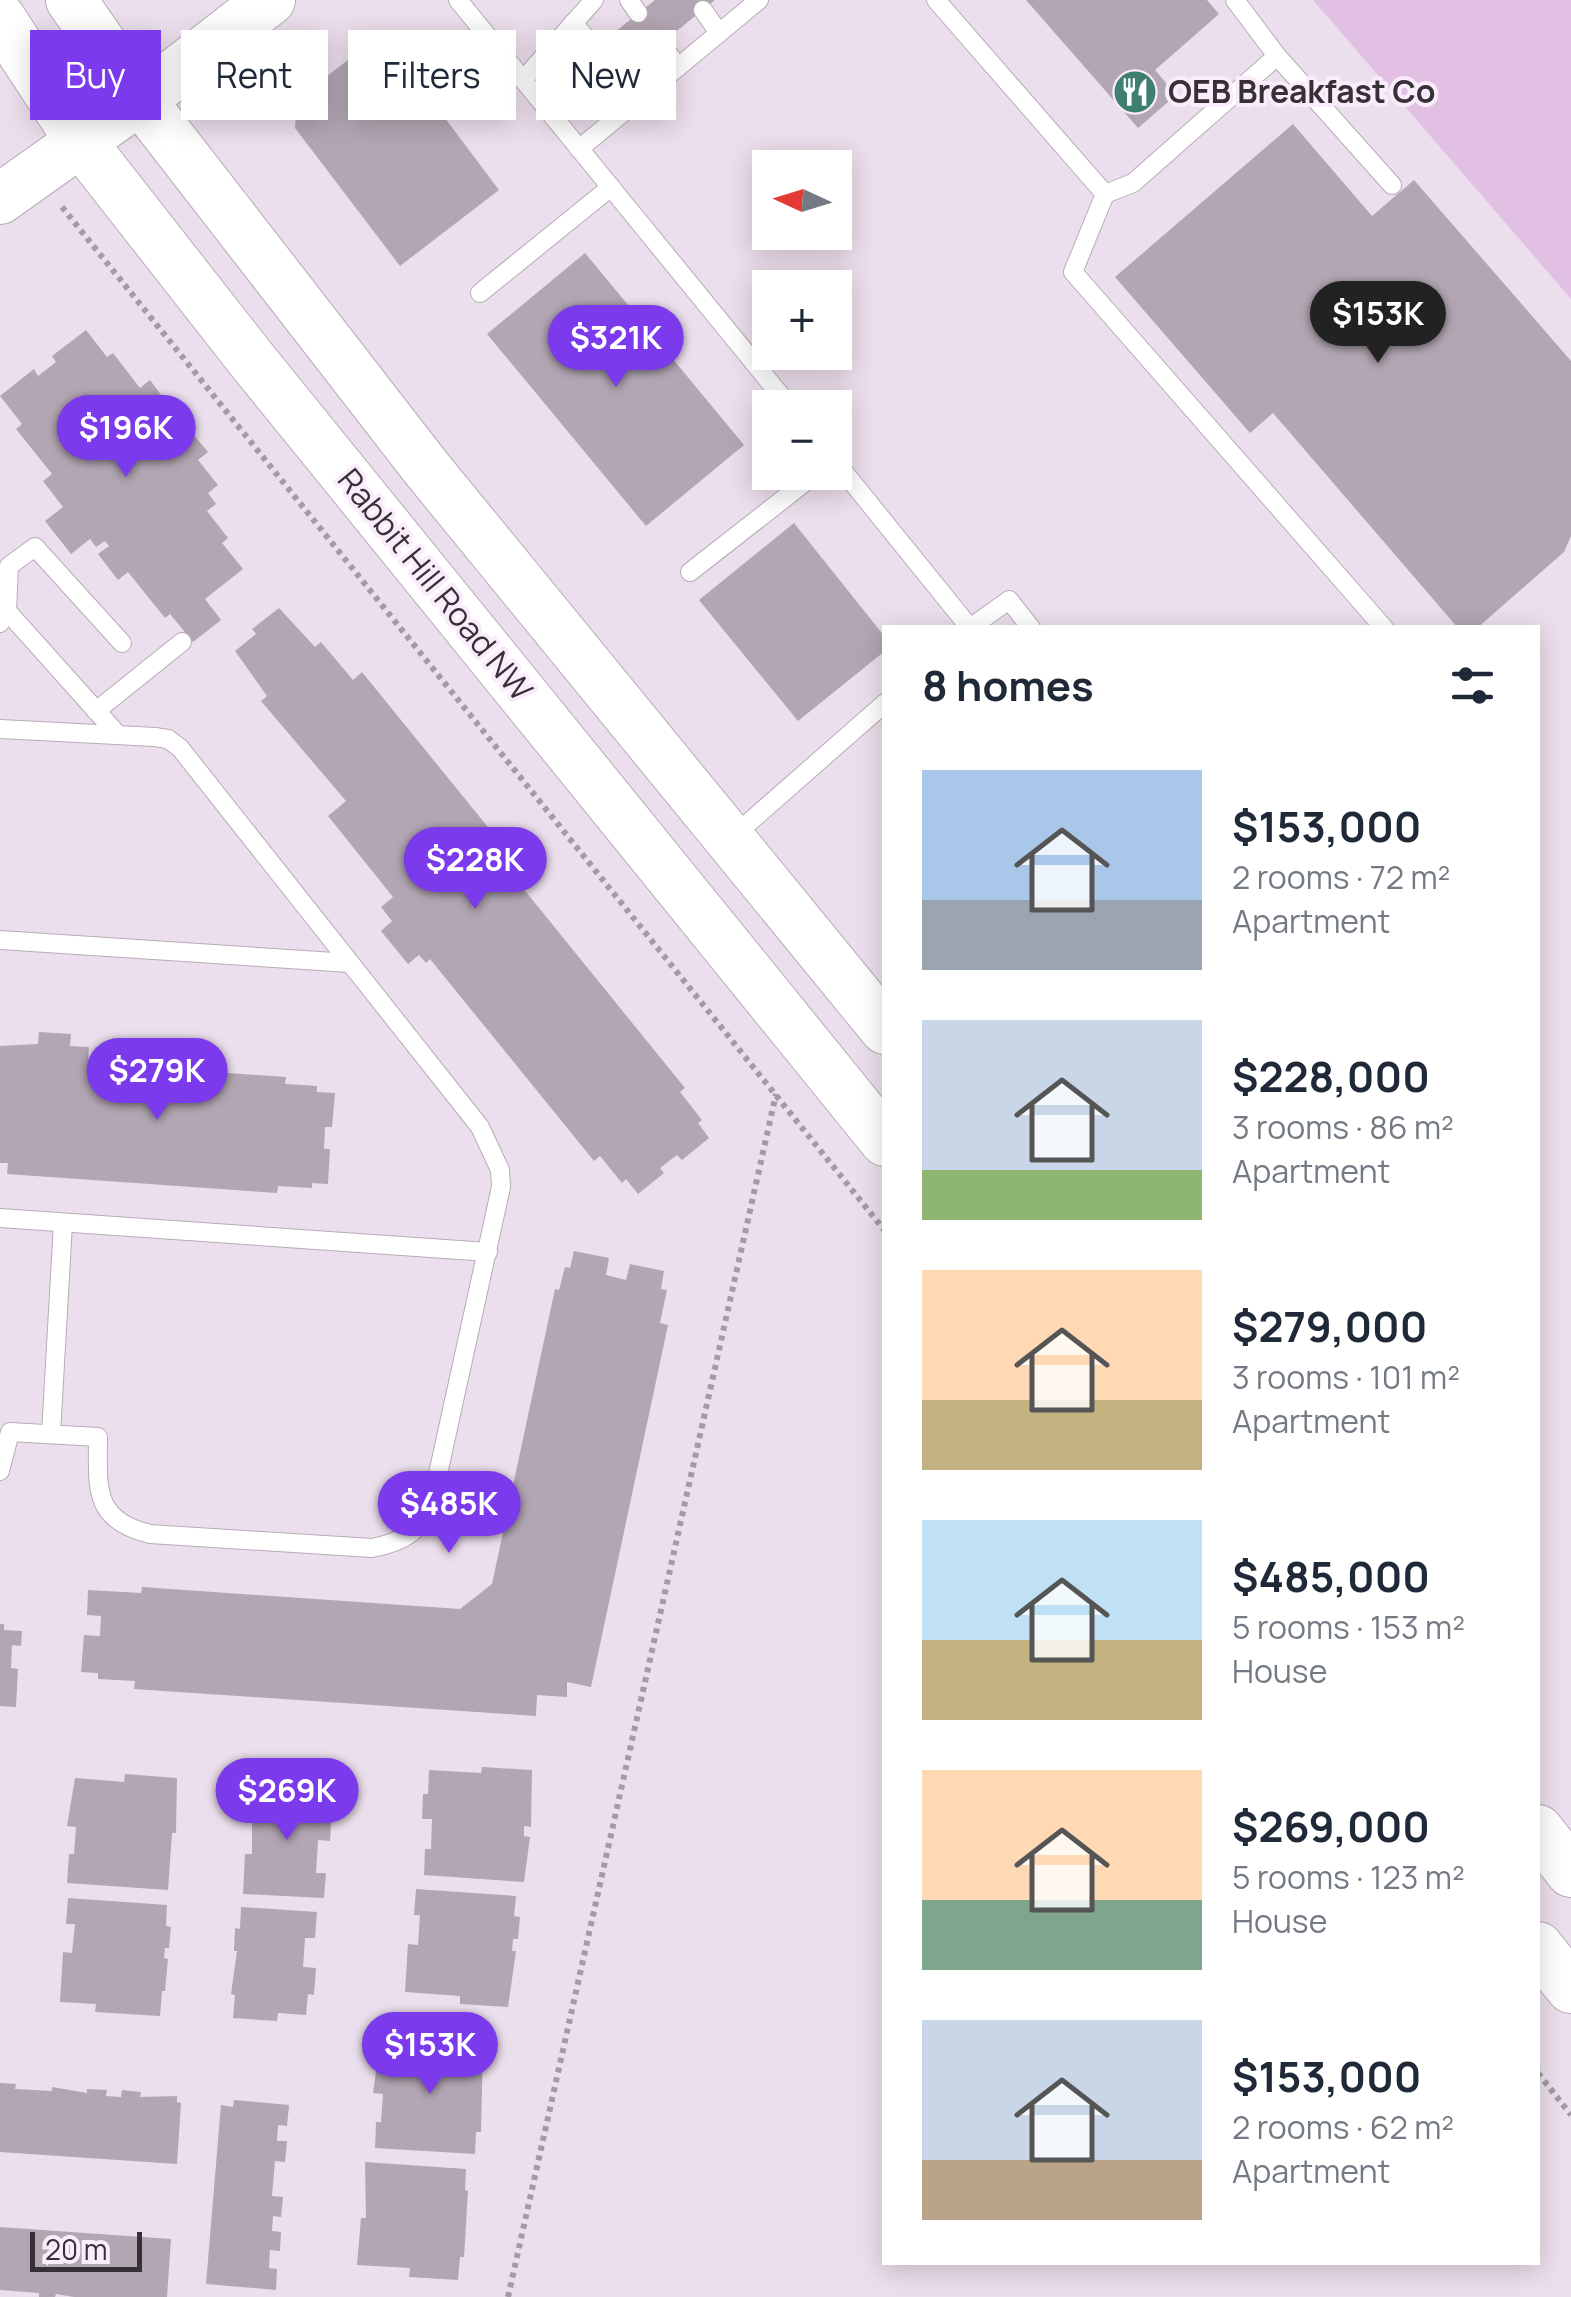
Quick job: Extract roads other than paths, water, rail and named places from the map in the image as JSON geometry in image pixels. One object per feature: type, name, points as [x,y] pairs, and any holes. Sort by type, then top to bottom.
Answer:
[{"type":"main road","name":"Rabbit Hill Road NW","points":[[71,0],[92,30]]},
{"type":"main road","points":[[161,83],[270,0]]},
{"type":"main road","name":"Rabbit Hill Road NW","points":[[0,18],[81,142],[250,358],[882,1136]]},
{"type":"main road","points":[[18,186],[111,120]]},
{"type":"main road","name":"Rabbit Hill Road NW","points":[[156,120],[427,469],[882,1025]]},
{"type":"main road","points":[[1540,1833],[1571,1872]]},
{"type":"main road","points":[[1540,1949],[1571,1988]]},
{"type":"lane","points":[[458,0],[776,390]]},
{"type":"lane","points":[[523,80],[594,0]]},
{"type":"lane","points":[[676,64],[678,67],[759,0]]},
{"type":"lane","points":[[936,0],[1105,194]]},
{"type":"lane","points":[[1235,0],[1276,56],[1392,185]]},
{"type":"lane","points":[[703,10],[719,33]]},
{"type":"lane","points":[[573,23],[579,30]]},
{"type":"lane","points":[[1276,56],[1133,184],[1105,194],[1073,272],[1381,625]]},
{"type":"lane","points":[[580,149],[614,120]]},
{"type":"lane","points":[[480,293],[611,187]]},
{"type":"lane","points":[[852,482],[968,625]]},
{"type":"lane","points":[[690,572],[795,490]]},
{"type":"lane","points":[[118,735],[3,617],[9,566],[34,547],[122,643]]},
{"type":"lane","points":[[974,625],[1009,600],[1029,625]]},
{"type":"lane","points":[[96,710],[182,642]]},
{"type":"lane","points":[[730,839],[882,706]]},
{"type":"lane","points":[[0,729],[168,740],[180,748],[480,1127],[500,1170],[488,1252],[432,1502],[426,1518],[406,1539],[372,1548],[134,1530],[121,1525],[108,1512],[98,1493],[98,1437],[10,1432],[0,1471]]},
{"type":"lane","points":[[0,940],[350,963]]},
{"type":"lane","points":[[0,1218],[488,1252]]},
{"type":"lane","points":[[51,1434],[63,1223]]},
{"type":"place","name":"OEB Breakfast Co","points":[[1135,92]]}]
